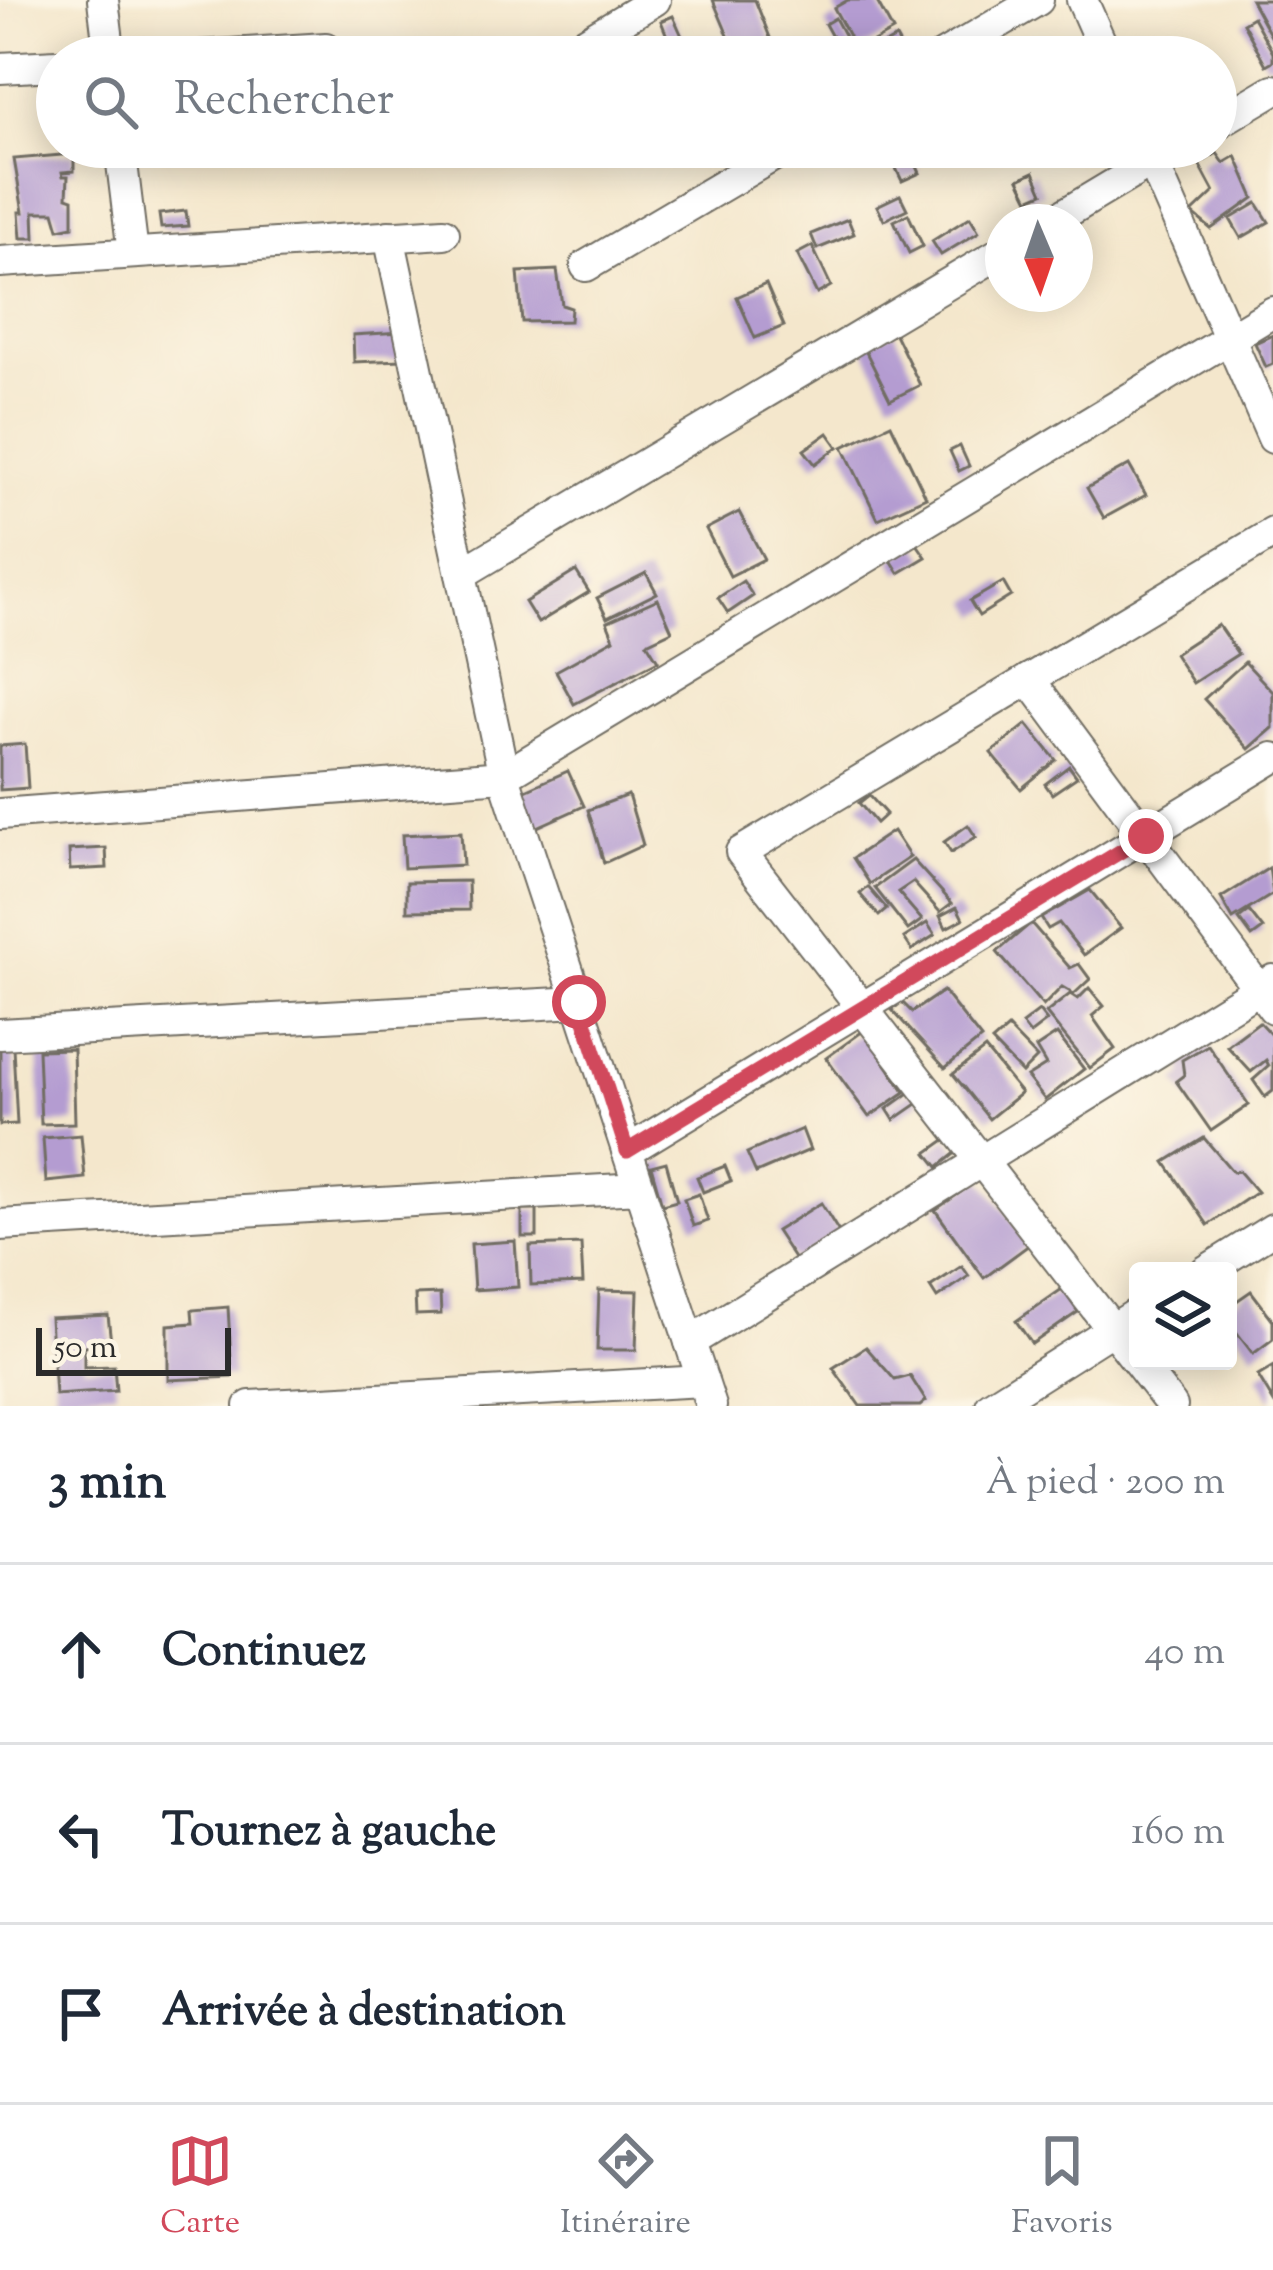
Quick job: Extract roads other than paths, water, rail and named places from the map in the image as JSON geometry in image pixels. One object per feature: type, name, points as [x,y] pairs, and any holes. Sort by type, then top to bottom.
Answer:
[{"type":"street","points":[[103,0],[107,36]]},
{"type":"street","points":[[595,36],[655,0]]},
{"type":"street","points":[[977,36],[1038,0]]},
{"type":"street","points":[[1082,0],[1098,36]]},
{"type":"street","points":[[0,68],[36,66]]},
{"type":"street","points":[[1237,111],[1273,90]]},
{"type":"street","points":[[123,168],[133,254]]},
{"type":"street","points":[[586,266],[752,168]]},
{"type":"street","points":[[1079,204],[1134,168]]},
{"type":"street","points":[[1164,168],[1273,438]]},
{"type":"street","points":[[0,262],[444,233]]},
{"type":"street","points":[[250,1406],[707,1394],[504,776],[389,236]]},
{"type":"street","points":[[461,574],[985,261]]},
{"type":"street","points":[[0,814],[504,776],[1273,312]]},
{"type":"street","points":[[1172,1406],[1125,1321],[982,1161],[741,852],[1273,533]]},
{"type":"street","points":[[690,1342],[1268,992],[1030,679]]},
{"type":"street","points":[[627,1151],[1273,758]]},
{"type":"street","points":[[0,1034],[579,1002]]},
{"type":"street","points":[[0,1225],[640,1188]]},
{"type":"street","points":[[1220,1262],[1273,1229]]},
{"type":"street","points":[[991,1406],[1125,1321]]}]
